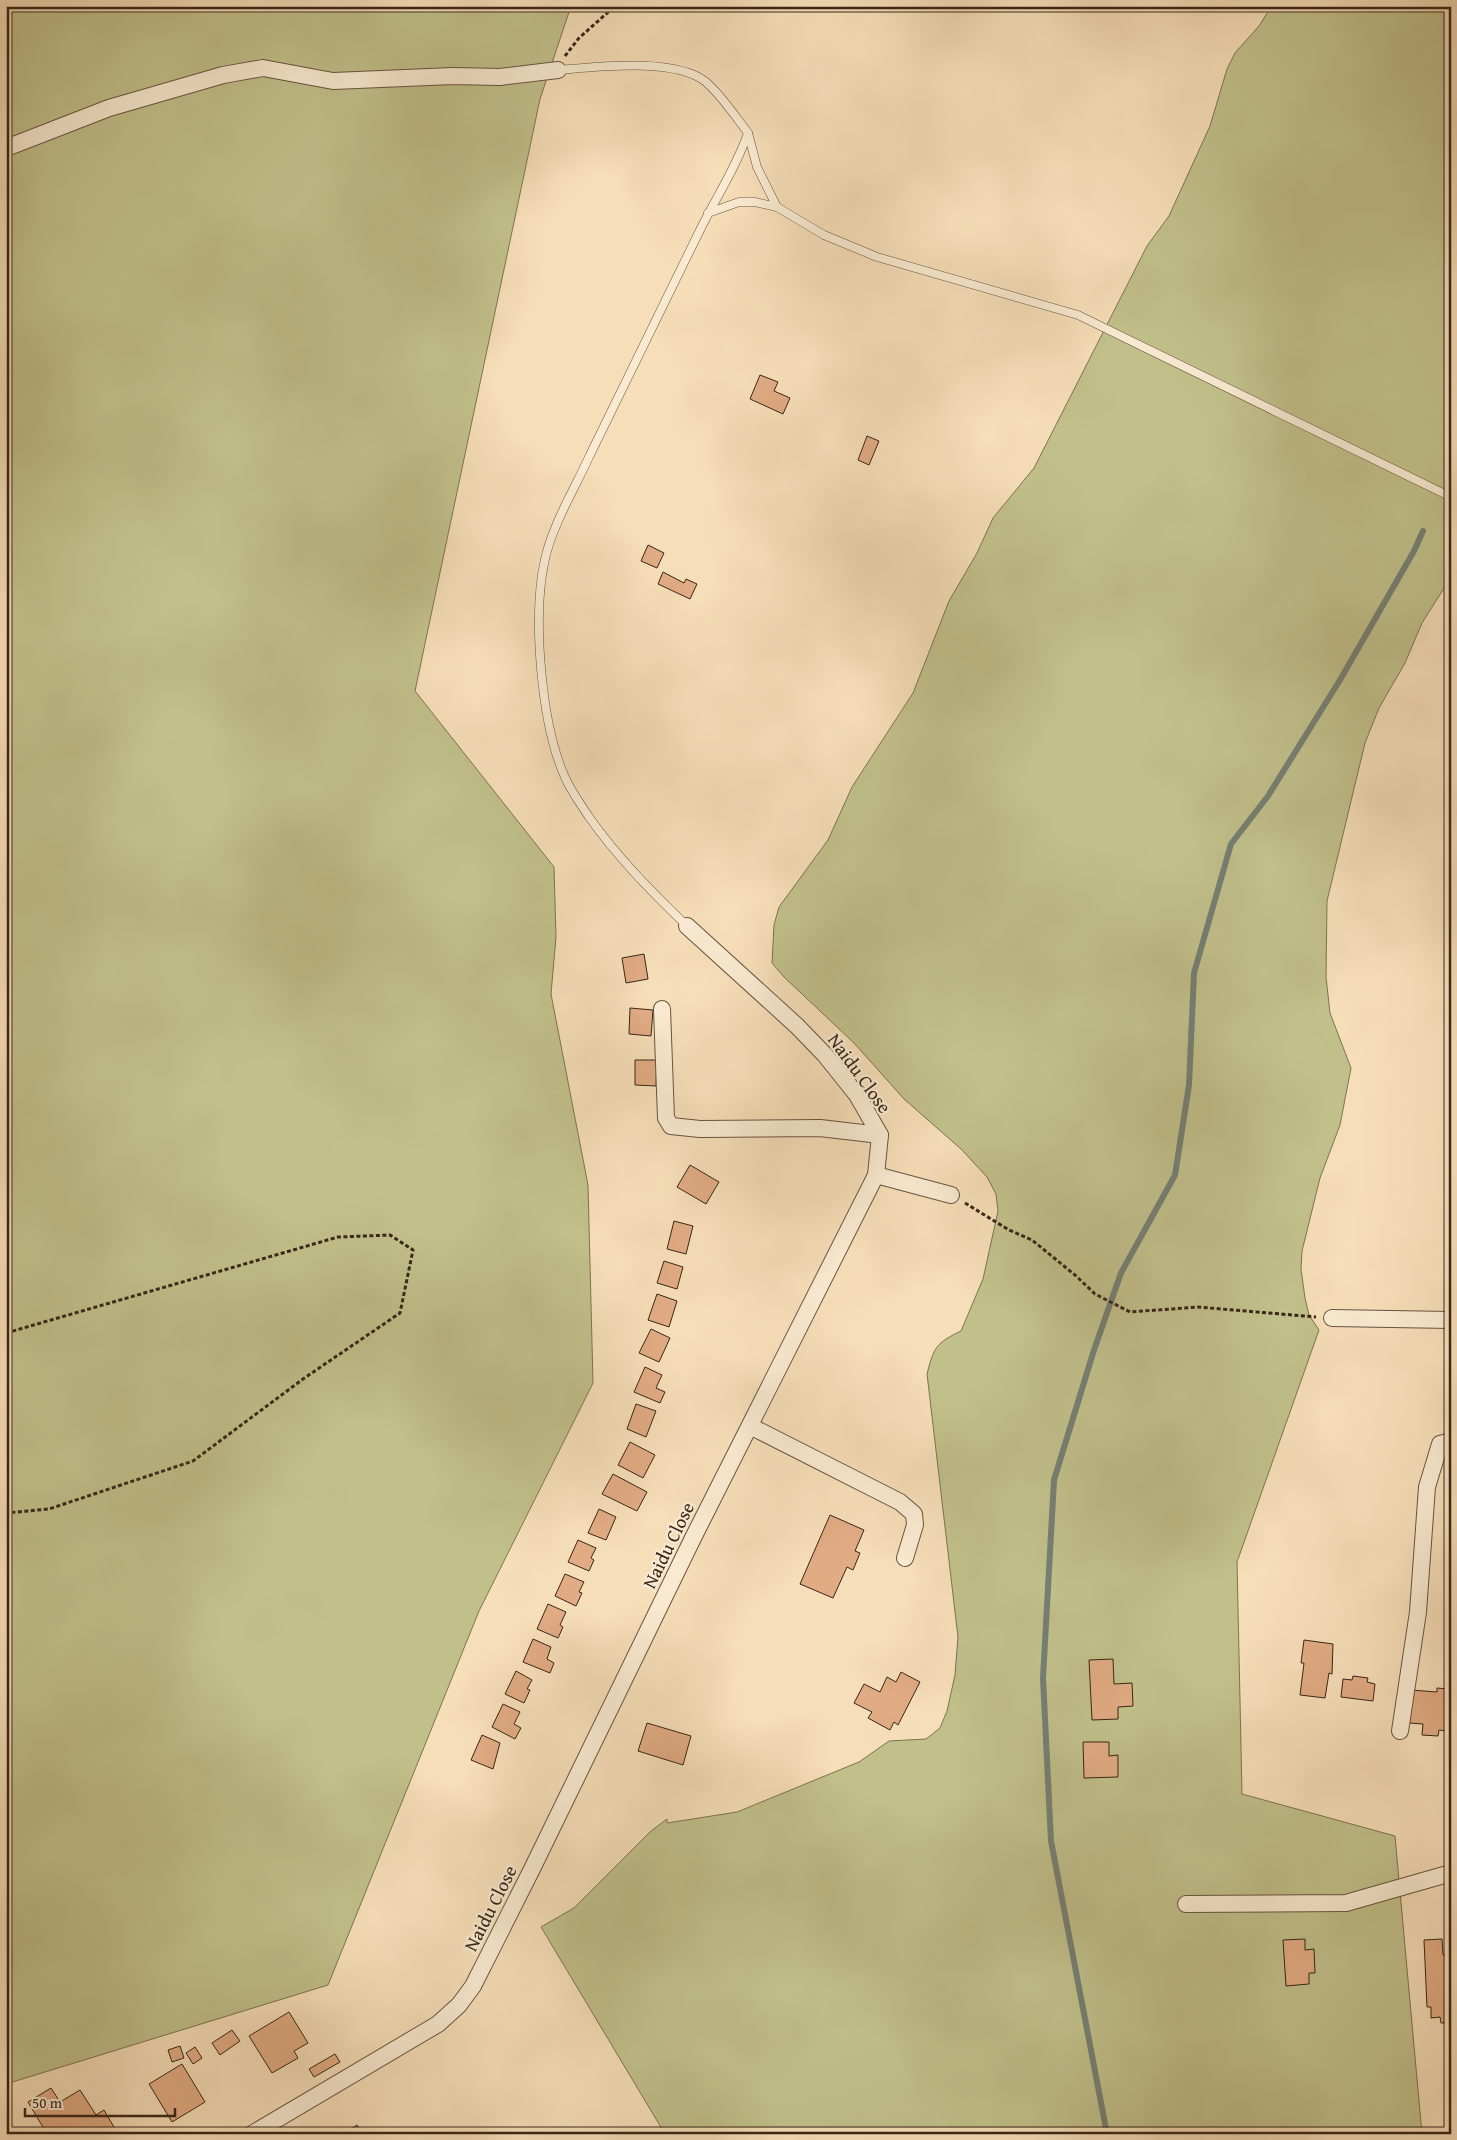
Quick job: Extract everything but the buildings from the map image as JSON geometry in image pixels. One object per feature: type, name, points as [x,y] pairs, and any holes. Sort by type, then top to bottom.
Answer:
[{"type":"street","points":[[6,148],[109,108],[222,75],[263,68],[333,81],[454,76],[500,77],[558,70]]},
{"type":"street","name":"Naidu Close","points":[[252,2134],[438,2024],[460,2005],[473,1986],[876,1175],[880,1135],[857,1095],[825,1055],[798,1026],[687,926]]},
{"type":"street","points":[[662,1009],[666,1118],[671,1126],[700,1129],[820,1128],[880,1135]]},
{"type":"street","points":[[876,1175],[951,1195]]},
{"type":"street","points":[[1332,1318],[1451,1320]]},
{"type":"street","points":[[750,1426],[900,1502],[914,1514],[915,1525],[904,1558]]},
{"type":"street","points":[[1400,1731],[1418,1612],[1427,1487],[1440,1444],[1451,1441]]},
{"type":"street","points":[[1186,1904],[1346,1903],[1451,1873]]},
{"type":"lane","points":[[558,70],[651,65],[692,74],[706,82],[748,133],[757,167],[777,207]]},
{"type":"lane","points":[[687,926],[612,849],[579,802],[564,776],[556,753],[545,699],[540,650],[540,604],[545,559],[554,532],[708,213],[742,151],[748,133]]},
{"type":"lane","points":[[708,213],[739,202],[755,202],[777,207],[824,235],[877,257],[1078,315],[1451,497]]},
{"type":"path","points":[[558,70],[568,52],[579,38],[615,6]]},
{"type":"path","points":[[951,1195],[1009,1230],[1032,1240],[1095,1294],[1130,1312],[1198,1307],[1332,1318]]},
{"type":"path","points":[[6,1333],[338,1237],[390,1235],[413,1250],[400,1313],[303,1379],[193,1461],[49,1509],[6,1513]]},
{"type":"shaded area","points":[[6,6],[571,6],[540,99],[415,691],[554,867],[556,937],[551,994],[588,1185],[593,1383],[479,1611],[328,1985],[6,2084]]},
{"type":"shaded area","points":[[1282,6],[1395,7],[1451,11],[1451,577],[1422,623],[1405,663],[1379,708],[1365,743],[1327,901],[1326,977],[1330,1013],[1351,1068],[1340,1125],[1320,1178],[1302,1251],[1301,1269],[1305,1298],[1309,1315],[1319,1330],[1237,1562],[1242,1794],[1395,1836],[1422,2134],[665,2134],[541,1927],[574,1908],[651,1831],[667,1819],[667,1823],[737,1812],[859,1762],[889,1741],[926,1739],[940,1728],[947,1711],[955,1675],[958,1637],[927,1374],[937,1347],[946,1339],[961,1331],[983,1279],[998,1211],[996,1194],[987,1177],[961,1149],[904,1099],[854,1043],[784,977],[772,963],[774,925],[779,907],[828,840],[852,787],[913,693],[949,601],[977,553],[993,518],[1034,468],[1147,246],[1169,216],[1210,126],[1227,69],[1235,53],[1259,26],[1269,10]]},
{"type":"waterway","points":[[1107,2134],[1051,1841],[1043,1678],[1054,1480],[1094,1350],[1121,1273],[1175,1175],[1189,1085],[1194,973],[1231,844],[1268,796],[1340,680],[1414,551],[1423,531]]}]
